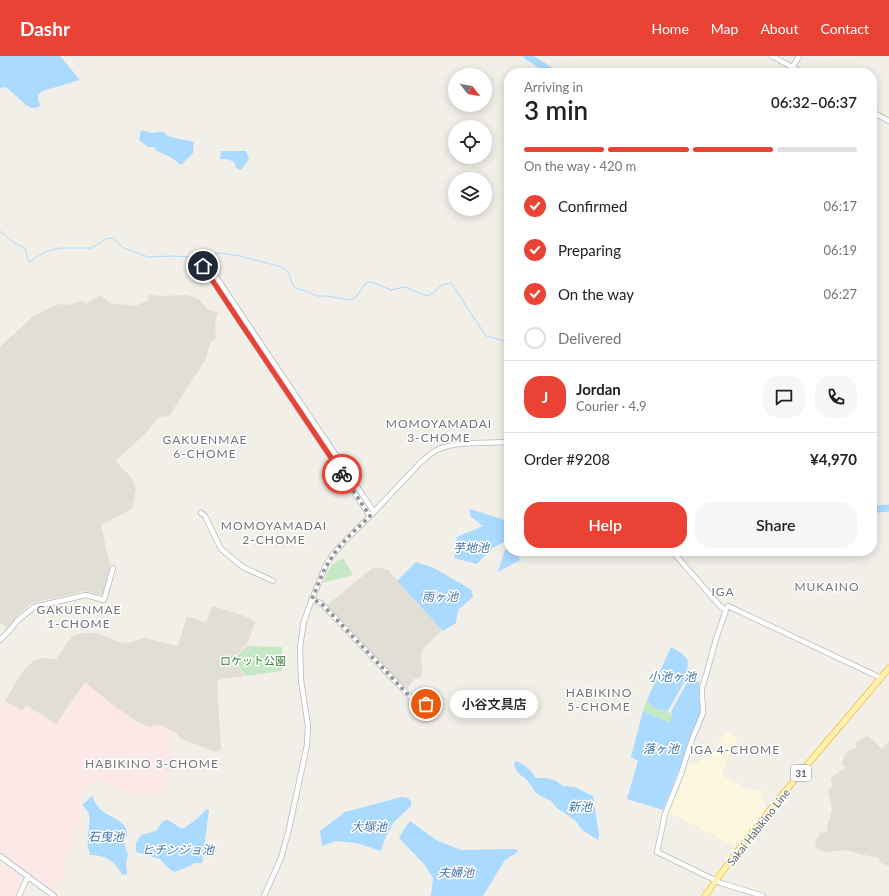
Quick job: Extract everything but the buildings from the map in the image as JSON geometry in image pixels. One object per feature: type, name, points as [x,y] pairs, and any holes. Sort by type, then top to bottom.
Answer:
[{"type":"main road","name":"Sakai Habikino Line","points":[[705,896],[771,808],[889,668]]},
{"type":"street","points":[[772,56],[793,67],[800,56]]},
{"type":"street","points":[[877,115],[889,121]]},
{"type":"street","points":[[208,265],[374,512]]},
{"type":"street","points":[[203,266],[370,516]]},
{"type":"street","points":[[264,896],[281,858],[289,829],[307,745],[308,726],[301,674],[300,647],[304,621],[326,565],[342,544],[421,462],[430,455],[439,449],[459,444],[504,442]]},
{"type":"street","points":[[201,512],[205,516],[221,549],[244,567],[273,581]]},
{"type":"street","points":[[676,556],[721,607],[726,610],[703,682],[701,694],[704,706],[703,713],[665,814],[657,852],[721,883],[763,896]]},
{"type":"street","points":[[0,640],[20,618],[34,607],[86,595],[104,600],[113,568]]},
{"type":"street","points":[[312,599],[322,604],[414,701],[419,704],[432,705]]},
{"type":"street","points":[[728,606],[881,678]]},
{"type":"street","points":[[0,856],[54,896]]},
{"type":"street","points":[[19,896],[28,876]]},
{"type":"shaded area","points":[[148,294],[161,296],[187,295],[199,299],[207,309],[218,313],[215,322],[216,339],[210,342],[206,359],[169,416],[158,418],[145,434],[115,461],[132,478],[136,489],[132,509],[101,525],[110,566],[103,594],[99,595],[85,591],[32,603],[19,614],[8,629],[2,623],[0,624],[0,347],[33,316],[58,304],[67,305],[82,301],[87,303],[101,295],[110,303],[135,306],[149,300]]},
{"type":"shaded area","points":[[374,567],[389,570],[397,581],[442,630],[424,648],[421,654],[422,671],[420,678],[414,679],[406,690],[327,605]]},
{"type":"shaded area","points":[[212,606],[242,615],[256,622],[246,645],[234,658],[244,676],[221,679],[217,682],[221,749],[216,752],[179,738],[178,734],[160,725],[149,727],[138,722],[114,706],[56,725],[26,705],[23,711],[5,701],[22,672],[34,660],[42,658],[56,659],[72,636],[83,633],[96,633],[120,642],[127,643],[145,638],[178,646],[187,616],[206,623]]},
{"type":"shaded area","points":[[85,682],[114,706],[138,722],[149,727],[160,725],[173,731],[166,786],[163,793],[136,797],[99,778],[83,792],[71,855],[65,856],[63,881],[60,887],[52,890],[0,852],[0,710],[5,701],[22,711],[26,705],[56,724]]},
{"type":"shaded area","points":[[725,731],[737,737],[722,775],[732,782],[739,784],[742,788],[753,790],[760,789],[767,808],[736,847],[671,813],[667,816],[688,764],[699,765],[700,760],[707,756],[712,758]]},
{"type":"shaded area","points":[[868,736],[882,749],[889,741],[889,866],[881,863],[878,858],[847,850],[826,852],[817,849],[815,844],[821,831],[827,832],[832,808],[828,791],[833,785],[830,778],[845,768],[842,764],[844,756],[848,751],[856,748],[857,741]]},
{"type":"shaded area","points":[[0,860],[24,878],[15,896],[0,896]]},
{"type":"green space","points":[[343,558],[353,575],[323,583],[332,565]]},
{"type":"green space","name":"ロケット公園","points":[[247,646],[282,647],[282,671],[245,676],[235,658]]},
{"type":"green space","points":[[647,700],[654,708],[668,711],[672,715],[669,723],[643,711]]},
{"type":"water","points":[[0,56],[60,56],[80,80],[42,91],[38,95],[40,104],[39,107],[32,108],[26,105],[6,87],[0,88]]},
{"type":"water","points":[[141,130],[152,133],[163,132],[171,137],[194,142],[193,153],[181,165],[172,158],[155,150],[156,148],[148,147],[139,140]]},
{"type":"water","points":[[221,151],[246,151],[249,158],[241,170],[236,168],[234,162],[227,159],[220,159]]},
{"type":"water","name":"芋地池","points":[[470,509],[504,520],[504,542],[492,548],[477,564],[454,558],[457,537],[483,526],[470,516]]},
{"type":"water","name":"芋地池","points":[[504,553],[504,556],[519,556],[520,560],[498,572]]},
{"type":"water","name":"雨ヶ池","points":[[416,562],[434,568],[472,590],[473,597],[458,610],[456,623],[443,631],[397,581]]},
{"type":"water","name":"小池ヶ池","points":[[671,647],[686,657],[688,662],[688,675],[668,711],[654,708],[647,700]]},
{"type":"water","name":"落ヶ池","points":[[690,677],[699,682],[702,703],[701,714],[663,810],[627,799],[638,761],[631,757],[643,711],[669,723],[672,718],[671,712]]},
{"type":"water","name":"新池","points":[[515,761],[525,765],[536,778],[547,778],[556,781],[563,786],[575,787],[593,796],[599,835],[598,840],[582,830],[576,821],[557,808],[551,801],[537,794],[527,780],[518,773],[514,766]]},
{"type":"water","name":"石曳池","points":[[92,796],[101,810],[123,824],[125,827],[127,837],[124,842],[128,855],[126,863],[127,874],[122,875],[116,866],[109,860],[101,856],[90,855],[88,847],[89,815],[82,805]]},
{"type":"water","name":"大塚池","points":[[401,797],[408,798],[411,801],[411,806],[393,823],[381,851],[356,843],[336,841],[322,846],[320,831],[345,812]]},
{"type":"water","name":"ヒチンジョ池","points":[[206,809],[209,810],[202,863],[194,863],[174,872],[160,859],[136,852],[136,843],[141,835],[156,831],[163,821],[168,820],[182,829],[201,815]]},
{"type":"water","name":"夫婦池","points":[[410,821],[436,840],[461,850],[515,849],[519,851],[505,860],[483,896],[431,896],[433,878],[424,864],[399,838]]},
{"type":"waterway","points":[[527,56],[546,68]]},
{"type":"waterway","points":[[0,231],[11,241],[25,248],[29,262],[45,252],[60,248],[92,248],[106,239],[113,238],[124,248],[148,257],[192,257],[220,253],[240,256],[285,269],[296,289],[300,289],[317,296],[351,300],[356,297],[365,284],[369,282],[391,290],[404,287],[427,296],[442,285],[451,283],[486,336],[504,341]]},
{"type":"waterway","points":[[877,509],[889,508]]},
{"type":"way so far","points":[[342,474],[370,516],[332,556],[326,565],[312,599],[322,604],[342,624],[414,701],[419,704],[426,704]]},
{"type":"place","name":"小谷文具店","points":[[426,704]]},
{"type":"district","name":"MOMOYAMADAI 3-CHOME","points":[[439,430]]},
{"type":"district","name":"GAKUENMAE 6-CHOME","points":[[205,446]]},
{"type":"district","name":"MOMOYAMADAI 2-CHOME","points":[[274,532]]},
{"type":"district","name":"MUKAINO","points":[[827,586]]},
{"type":"district","name":"IGA","points":[[723,591]]},
{"type":"district","name":"GAKUENMAE 1-CHOME","points":[[79,616]]},
{"type":"district","name":"HABIKINO 5-CHOME","points":[[599,699]]},
{"type":"district","name":"IGA 4-CHOME","points":[[735,749]]},
{"type":"district","name":"HABIKINO 3-CHOME","points":[[152,763]]},
{"type":"route","points":[[203,266],[342,474]]}]
